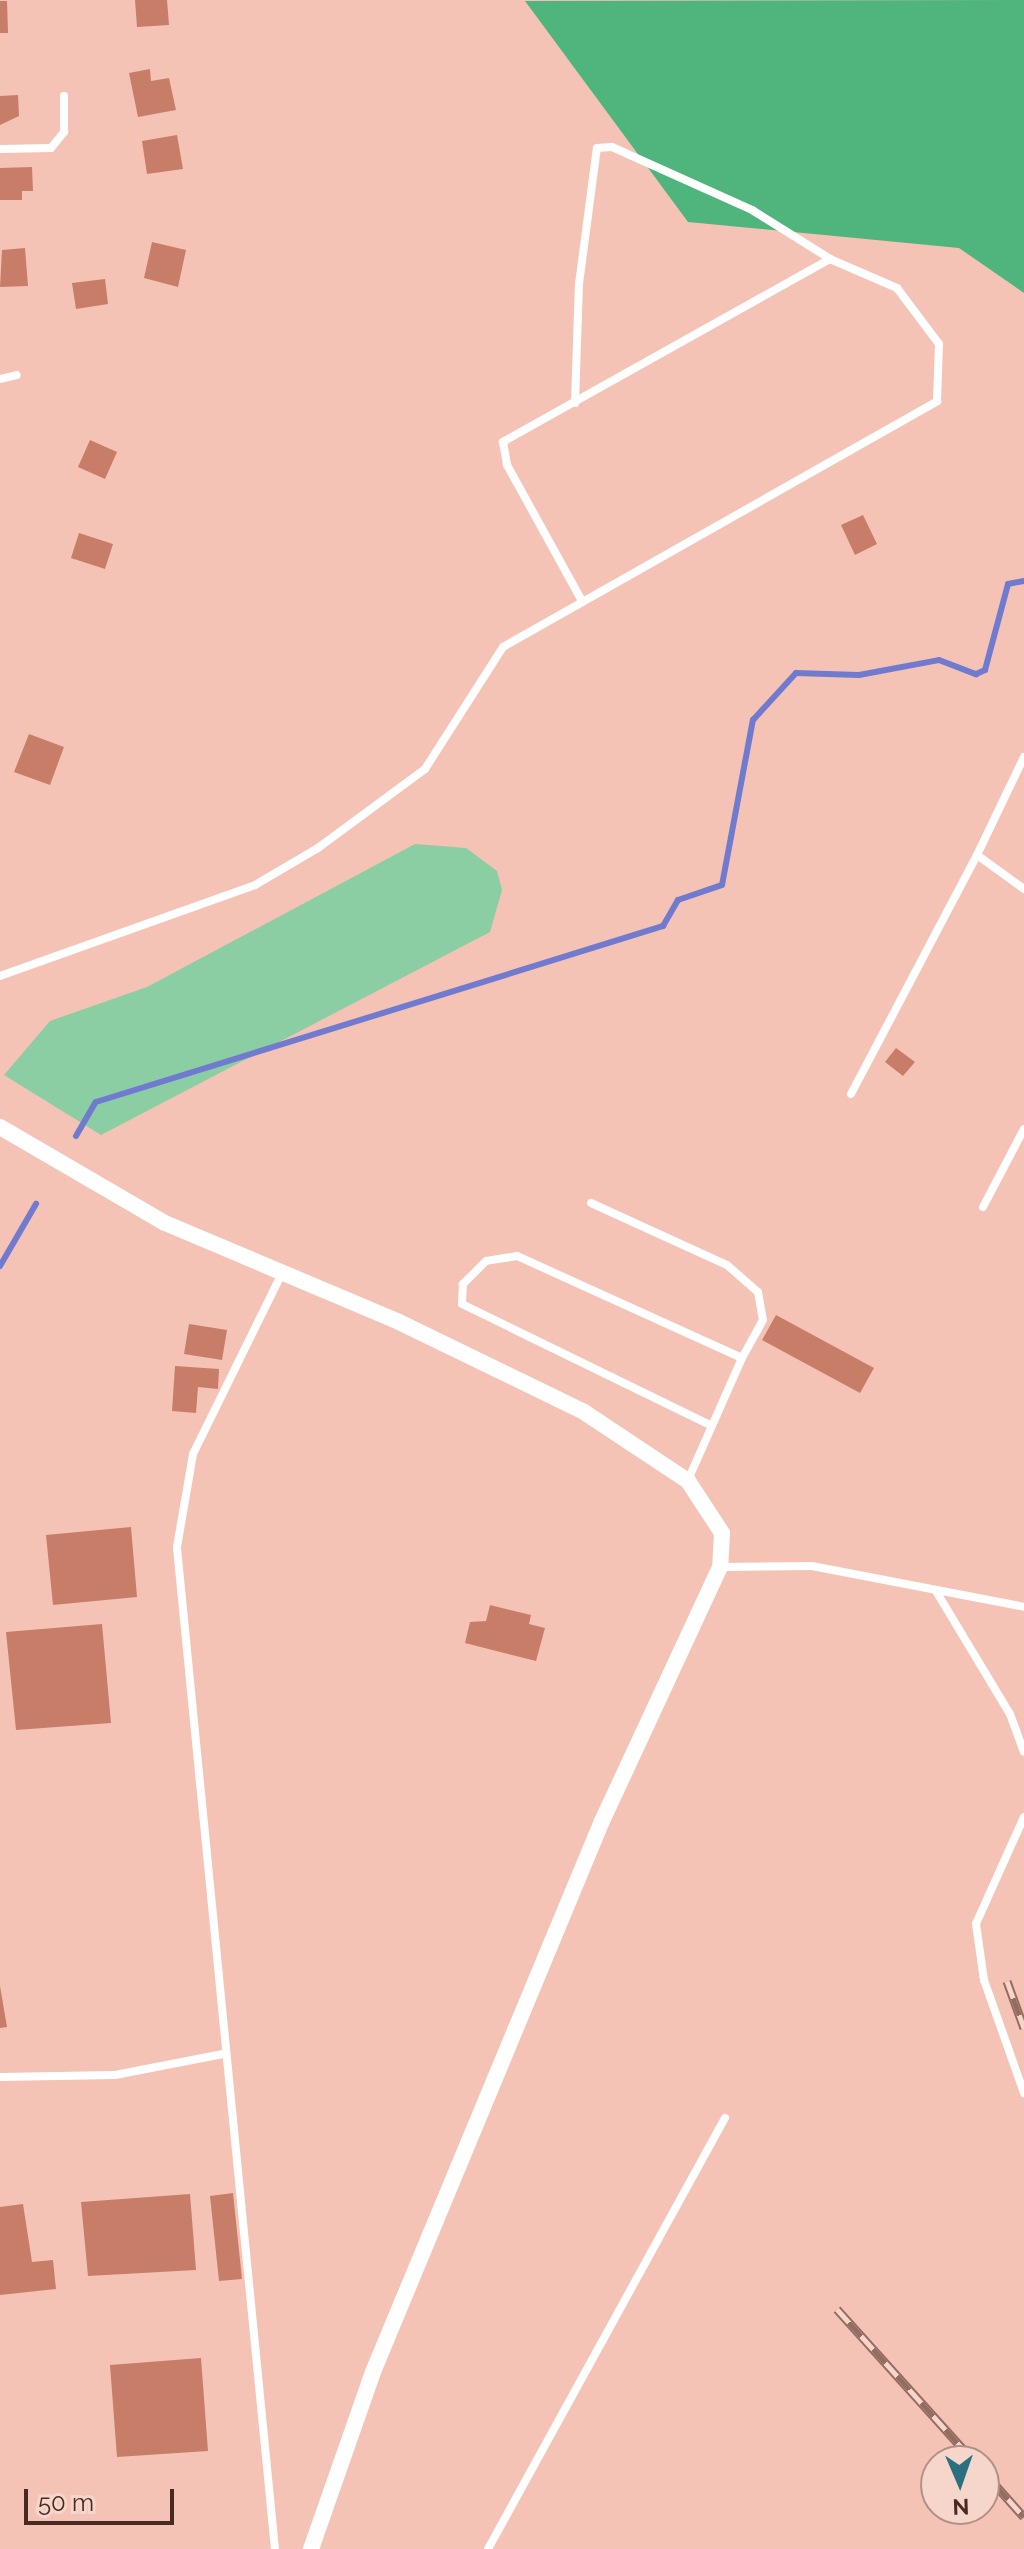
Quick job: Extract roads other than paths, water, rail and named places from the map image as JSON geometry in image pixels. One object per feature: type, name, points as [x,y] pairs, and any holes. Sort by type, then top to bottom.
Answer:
[{"type":"street","points":[[0,1127],[165,1223],[282,1273],[584,1412],[688,1481],[722,1533],[720,1567],[596,1835],[373,2372],[311,2549]]},
{"type":"lane","points":[[0,149],[51,148],[64,132],[64,96]]},
{"type":"lane","points":[[575,403],[579,284],[597,148],[612,147],[752,210],[839,264]]},
{"type":"lane","points":[[0,976],[255,885],[318,848],[425,769],[503,647],[937,401],[939,344],[897,288],[830,259],[503,442],[507,465],[582,601]]},
{"type":"lane","points":[[0,379],[17,375]]},
{"type":"lane","points":[[851,1094],[977,855],[1024,757]]},
{"type":"lane","points":[[977,855],[1024,889]]},
{"type":"lane","points":[[983,1207],[1024,1129]]},
{"type":"lane","points":[[591,1203],[727,1265],[758,1292],[763,1320],[742,1358],[688,1481]]},
{"type":"lane","points":[[712,1426],[462,1304],[463,1284],[486,1261],[517,1256],[742,1358]]},
{"type":"lane","points":[[275,2549],[223,2054],[177,1547],[193,1454],[282,1273]]},
{"type":"lane","points":[[720,1567],[812,1566],[1024,1607]]},
{"type":"lane","points":[[936,1591],[1010,1714],[1024,1752]]},
{"type":"lane","points":[[1024,1817],[976,1924],[984,1980],[1024,2093]]},
{"type":"lane","points":[[0,2077],[115,2075],[223,2054]]},
{"type":"lane","points":[[488,2549],[725,2118]]},
{"type":"waterway","points":[[76,1136],[96,1102],[663,926],[678,900],[722,885],[753,720],[796,673],[859,675],[939,660],[976,674],[985,670],[1008,584],[1024,581]]},
{"type":"waterway","points":[[0,1266],[36,1204]]},
{"type":"railway","points":[[1007,1981],[1024,2028]]},
{"type":"railway","points":[[837,2309],[960,2445]]},
{"type":"railway","points":[[1000,2490],[1024,2517]]}]
